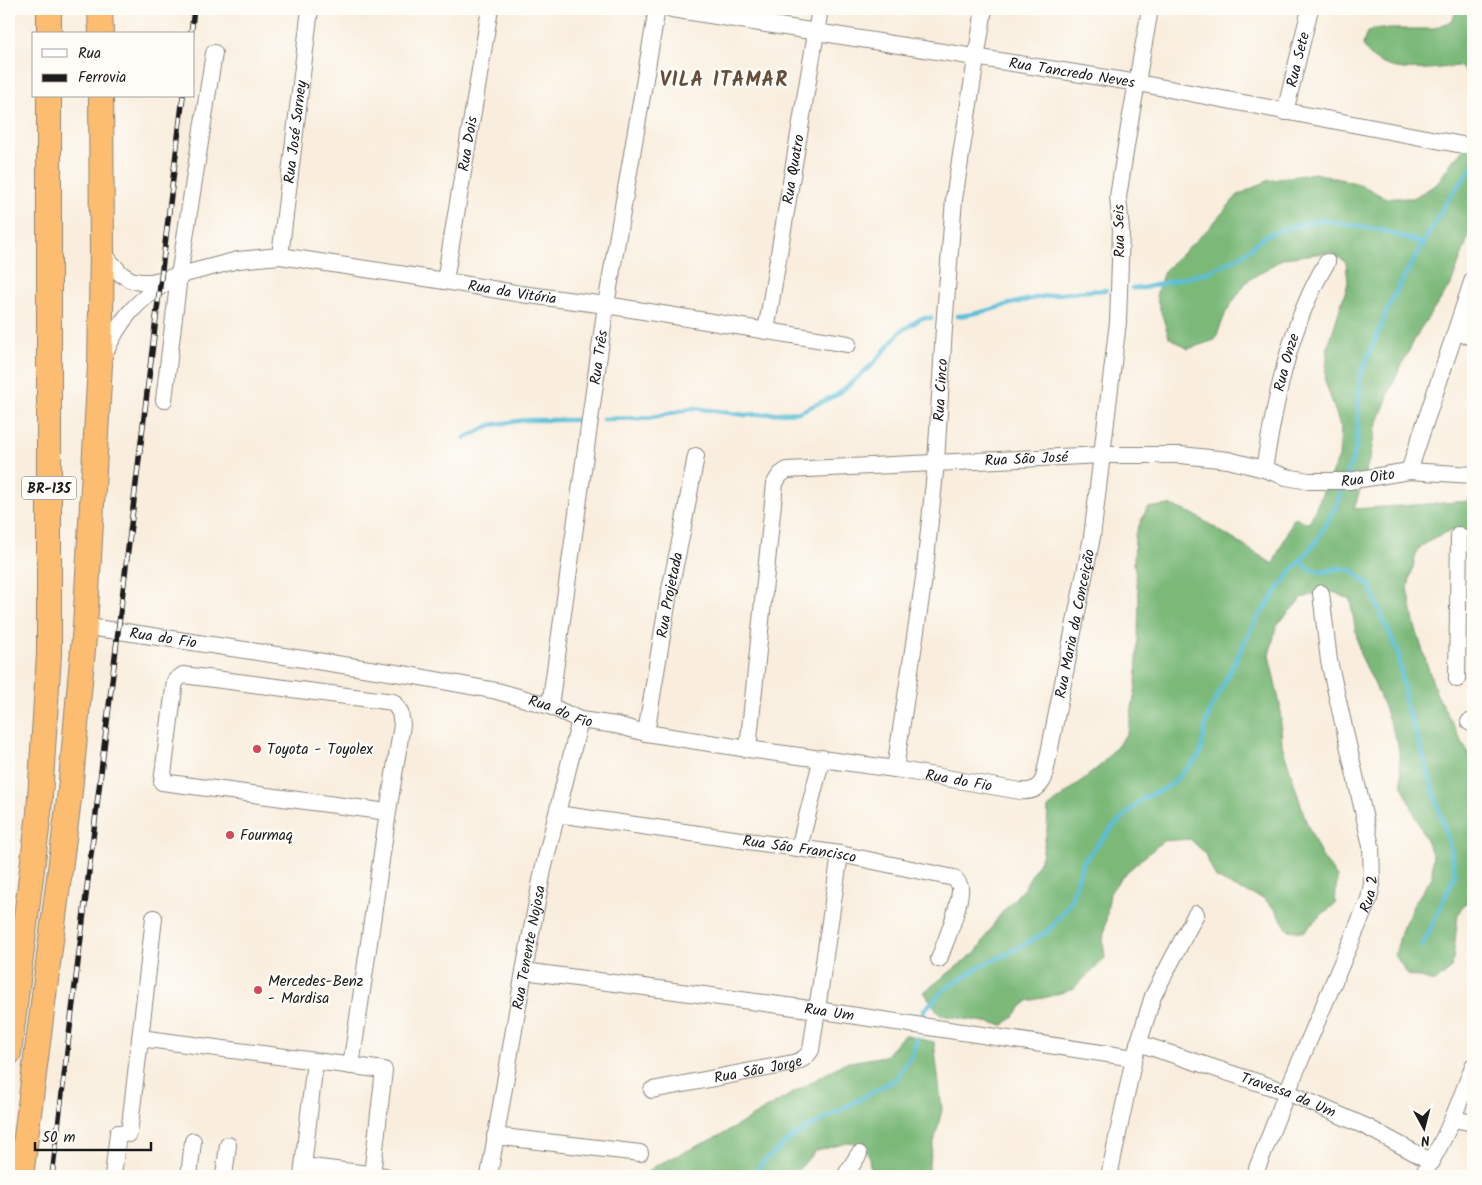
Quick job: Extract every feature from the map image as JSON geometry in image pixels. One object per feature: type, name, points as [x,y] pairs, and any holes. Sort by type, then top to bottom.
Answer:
[{"type":"highway","points":[[49,9],[49,32]]},
{"type":"highway","points":[[100,9],[100,32]]},
{"type":"highway","name":"BR-135","points":[[9,1053],[39,813],[48,664],[49,98]]},
{"type":"highway","name":"BR-135","points":[[21,1176],[70,791],[85,628],[100,365],[102,252],[101,98]]},
{"type":"street","name":"Rua José Sarney","points":[[280,256],[310,9]]},
{"type":"street","name":"Rua Dois","points":[[445,281],[490,9]]},
{"type":"street","name":"Rua Três","points":[[550,706],[606,305],[657,9]]},
{"type":"street","name":"Rua Tancredo Neves","points":[[672,9],[1138,83],[1472,147]]},
{"type":"street","name":"Rua Quatro","points":[[766,331],[820,9]]},
{"type":"street","name":"Rua Cinco","points":[[895,769],[924,578],[936,463],[954,199],[984,9]]},
{"type":"street","name":"Rua Seis","points":[[1102,455],[1118,322],[1121,230],[1118,198],[1150,9]]},
{"type":"street","name":"Rua Sete","points":[[1285,112],[1310,9]]},
{"type":"street","points":[[164,400],[178,276],[214,52]]},
{"type":"street","name":"Rua da Vitória","points":[[102,252],[115,269],[131,280],[150,282],[238,260],[280,256],[848,344]]},
{"type":"street","name":"Rua Onze","points":[[1264,469],[1277,396],[1288,354],[1318,276],[1327,262]]},
{"type":"street","name":"Rua da Vitória","points":[[100,365],[112,336],[124,317],[160,286],[178,276]]},
{"type":"street","points":[[1409,471],[1473,279]]},
{"type":"street","points":[[1456,332],[1473,338]]},
{"type":"street","name":"Rua São José","points":[[748,750],[775,483],[780,474],[787,470],[1102,455],[1204,456],[1264,469]]},
{"type":"street","name":"Rua Maria da Conceição","points":[[1036,790],[1044,778],[1092,537],[1102,455]]},
{"type":"street","name":"Rua Projetada","points":[[646,734],[668,599],[696,456]]},
{"type":"street","name":"Rua Oito","points":[[1264,469],[1297,480],[1345,481],[1409,471],[1473,475]]},
{"type":"street","points":[[1457,679],[1466,658],[1459,535]]},
{"type":"street","name":"Rua 2","points":[[1254,1176],[1287,1092],[1369,899],[1372,884],[1371,846],[1329,661],[1321,594]]},
{"type":"street","name":"Rua do Fio","points":[[85,628],[119,631],[419,677],[497,691],[550,706],[580,720],[616,725],[646,734],[748,750],[822,758],[895,769],[1020,791],[1036,790]]},
{"type":"street","points":[[351,1066],[402,725],[400,712],[393,702],[183,675],[175,680],[162,782],[388,812]]},
{"type":"street","name":"Rua Tenente Nojosa","points":[[489,1176],[543,870],[580,720]]},
{"type":"street","points":[[800,848],[822,758]]},
{"type":"street","name":"Rua São Francisco","points":[[557,814],[840,854],[946,876],[957,881],[961,890],[939,959]]},
{"type":"street","name":"Rua São Jorge","points":[[652,1090],[801,1061],[807,1056],[811,1050],[840,854]]},
{"type":"street","points":[[1109,1176],[1136,1051],[1153,996],[1196,914]]},
{"type":"street","points":[[113,1176],[124,1133],[140,1038],[154,918]]},
{"type":"street","name":"Rua Um","points":[[524,971],[1136,1051]]},
{"type":"street","points":[[140,1038],[384,1070],[379,1175],[302,1171],[315,1061]]},
{"type":"street","name":"Travessa da Um","points":[[1136,1051],[1287,1092],[1366,1127],[1432,1162]]},
{"type":"street","points":[[1422,1176],[1432,1162],[1454,1118],[1473,1066]]},
{"type":"street","points":[[1454,1118],[1473,1123]]},
{"type":"street","points":[[495,1136],[640,1153]]},
{"type":"street","points":[[189,1176],[193,1141]]},
{"type":"street","points":[[224,1176],[228,1145]]},
{"type":"street","points":[[845,1176],[859,1154]]},
{"type":"green space","points":[[1457,9],[1473,9],[1473,78],[1459,66],[1415,70],[1382,64],[1369,54],[1363,45],[1366,34],[1373,29],[1432,29],[1452,21]]},
{"type":"green space","points":[[1473,139],[1473,216],[1469,235],[1451,285],[1420,329],[1395,378],[1376,427],[1370,457],[1354,509],[1473,501],[1473,535],[1457,528],[1433,538],[1417,550],[1408,587],[1414,623],[1436,693],[1473,762],[1473,893],[1458,914],[1452,968],[1435,982],[1408,975],[1395,955],[1402,929],[1414,904],[1432,877],[1433,856],[1402,785],[1398,743],[1376,687],[1360,654],[1350,599],[1328,590],[1302,598],[1277,625],[1269,655],[1280,705],[1282,745],[1306,821],[1321,855],[1337,877],[1335,904],[1315,920],[1304,932],[1288,930],[1275,909],[1263,898],[1238,889],[1216,878],[1204,852],[1190,839],[1163,841],[1122,876],[1110,893],[1103,940],[1105,958],[1073,989],[1027,1001],[1004,1025],[940,1015],[924,992],[977,951],[999,916],[1024,888],[1042,856],[1047,829],[1048,808],[1101,765],[1128,732],[1136,686],[1138,634],[1139,599],[1134,563],[1135,535],[1147,508],[1169,505],[1193,514],[1273,564],[1294,518],[1309,523],[1339,457],[1341,428],[1325,381],[1328,346],[1348,283],[1346,262],[1331,252],[1284,258],[1247,281],[1226,312],[1215,340],[1188,349],[1169,337],[1156,296],[1164,271],[1209,228],[1238,195],[1267,181],[1315,173],[1360,184],[1385,198],[1413,198],[1437,184],[1453,160]]},
{"type":"green space","points":[[904,1035],[934,1042],[942,1110],[929,1162],[929,1176],[872,1176],[868,1153],[852,1142],[815,1151],[793,1176],[643,1176],[655,1166],[725,1133],[844,1063],[885,1056]]},
{"type":"waterway","points":[[1346,478],[1356,448],[1360,376],[1392,299],[1447,201],[1473,167]]},
{"type":"waterway","points":[[1132,288],[1143,288],[1209,272],[1241,256],[1265,236],[1286,228],[1321,220],[1381,230],[1424,244]]},
{"type":"waterway","points":[[957,316],[979,313],[1025,300],[1071,292],[1106,290]]},
{"type":"waterway","points":[[603,419],[648,418],[695,408],[745,415],[799,412],[837,395],[872,365],[901,331],[922,318],[931,318]]},
{"type":"waterway","points":[[465,438],[491,425],[525,420],[577,420]]},
{"type":"waterway","points":[[923,1013],[944,990],[979,967],[1011,952],[1048,931],[1070,903],[1083,862],[1113,827],[1142,799],[1170,786],[1200,755],[1208,715],[1255,622],[1289,574],[1316,542],[1337,504],[1343,485]]},
{"type":"waterway","points":[[1300,560],[1310,569],[1323,572],[1339,568],[1351,570],[1370,586],[1398,651],[1406,705],[1451,850],[1455,875],[1422,947]]},
{"type":"waterway","points":[[751,1176],[761,1164],[794,1136],[896,1079],[913,1053],[917,1038]]},
{"type":"railway","points":[[191,32],[194,9]]},
{"type":"railway","points":[[52,1176],[183,98]]},
{"type":"place","name":"Toyota - Toyolex","points":[[257,749]]},
{"type":"place","name":"Fourmaq","points":[[230,835]]},
{"type":"place","name":"Mercedes-Benz - Mardisa","points":[[258,990]]},
{"type":"district","name":"VILA ITAMAR","points":[[724,79]]}]
